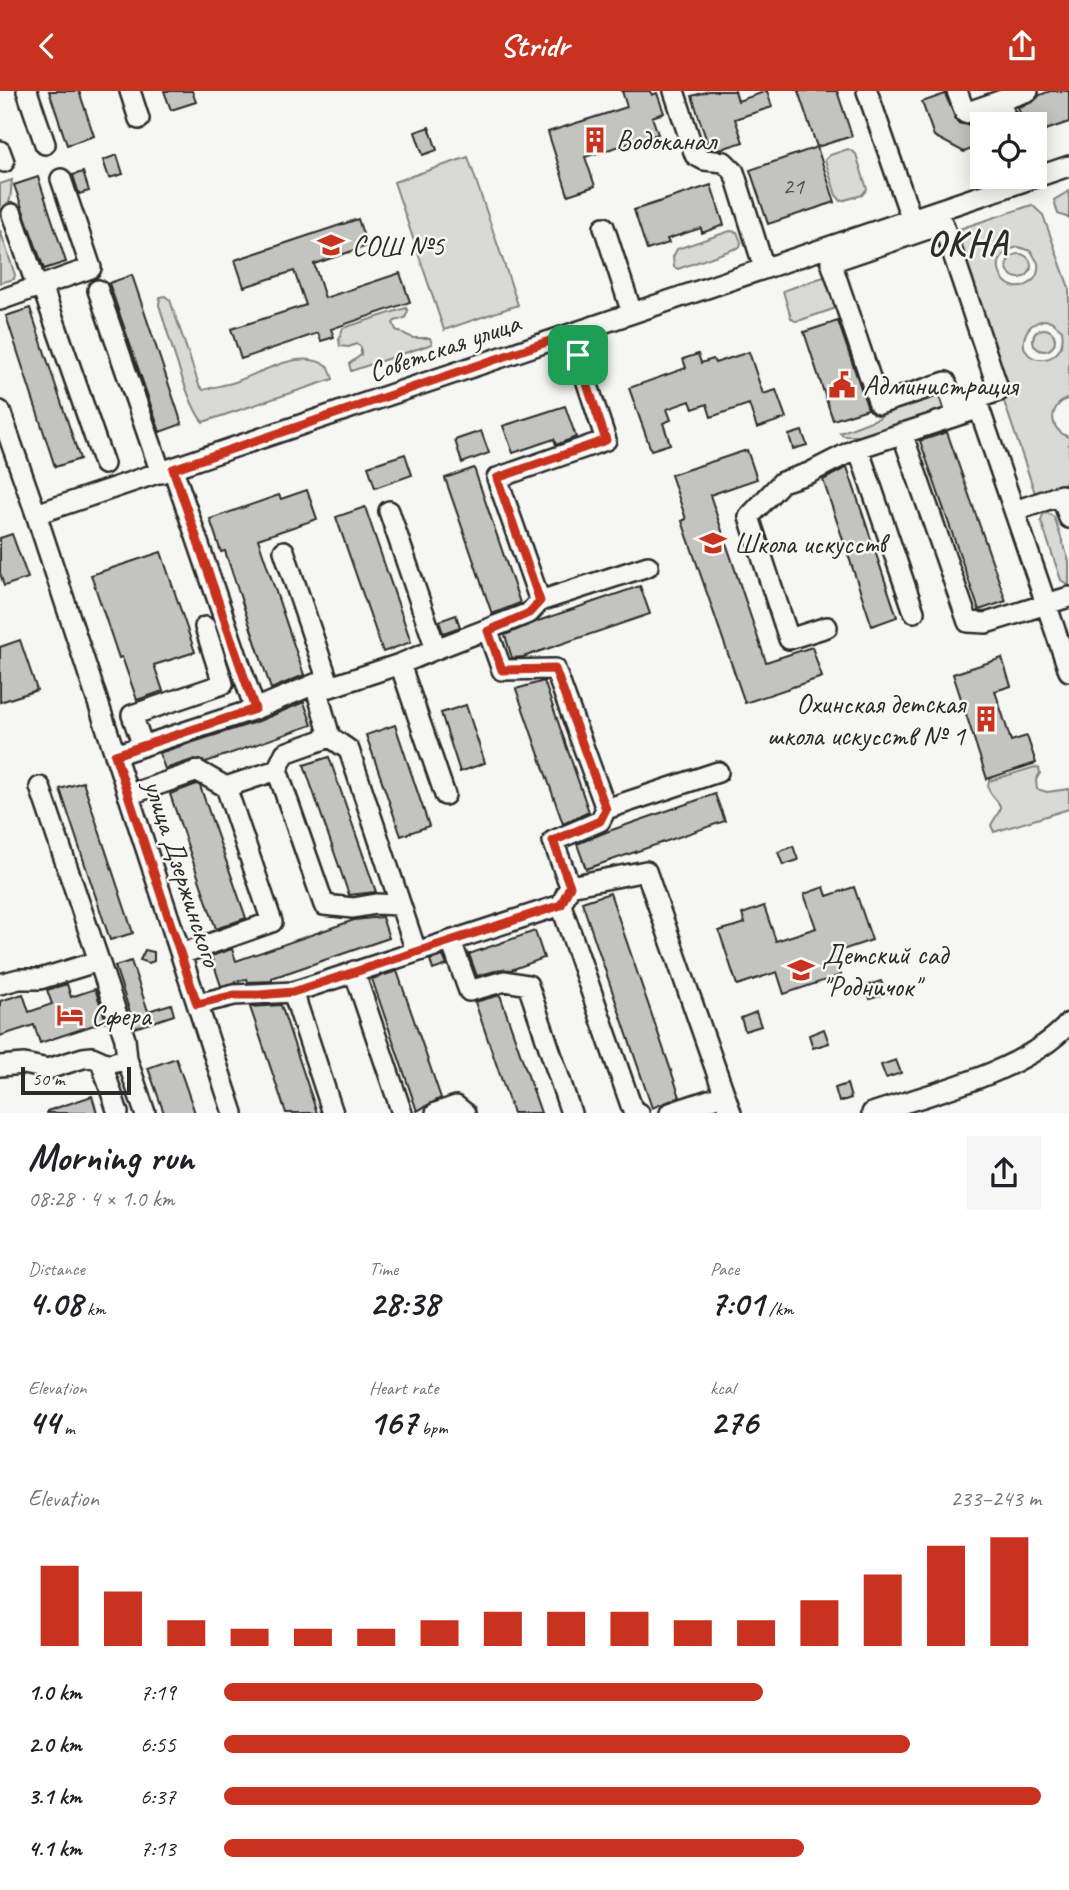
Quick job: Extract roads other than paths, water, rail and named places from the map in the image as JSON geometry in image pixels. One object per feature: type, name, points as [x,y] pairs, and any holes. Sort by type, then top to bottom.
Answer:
[{"type":"street","points":[[27,91],[45,144]]},
{"type":"street","points":[[130,91],[139,119]]},
{"type":"street","points":[[674,91],[695,155],[704,160],[724,162],[734,172],[764,268]]},
{"type":"street","points":[[867,91],[914,226]]},
{"type":"street","points":[[957,91],[965,113],[1022,92]]},
{"type":"street","points":[[1000,101],[1004,112]]},
{"type":"street","name":"Советская улица","points":[[1047,173],[1069,166]]},
{"type":"street","points":[[0,300],[91,268],[61,179]]},
{"type":"street","name":"Советская улица","points":[[36,515],[764,268],[914,226],[1003,189]]},
{"type":"street","points":[[12,214],[104,464]]},
{"type":"street","points":[[827,627],[789,639],[749,517],[782,482],[808,473],[858,448],[978,403],[999,391],[943,224],[914,226],[831,262],[879,404],[946,382],[954,406],[978,403]]},
{"type":"street","points":[[604,227],[632,313]]},
{"type":"street","points":[[98,290],[255,709]]},
{"type":"street","points":[[540,601],[497,478],[606,440],[570,334]]},
{"type":"street","points":[[978,403],[1069,671]]},
{"type":"street","name":"улица Дзержинского","points":[[0,411],[233,1113]]},
{"type":"street","points":[[902,433],[968,622],[986,623],[1069,597]]},
{"type":"street","points":[[858,448],[914,612]]},
{"type":"street","points":[[1015,511],[1061,495],[1069,518]]},
{"type":"street","points":[[389,511],[436,649]]},
{"type":"street","points":[[284,551],[323,685],[330,737],[349,750],[416,951]]},
{"type":"street","points":[[115,755],[323,685],[400,664],[529,613],[540,601],[648,566]]},
{"type":"street","points":[[143,746],[132,715],[223,684],[205,627]]},
{"type":"street","points":[[488,631],[502,670],[555,669],[606,809]]},
{"type":"street","points":[[400,664],[444,795]]},
{"type":"street","points":[[330,737],[285,753],[277,770],[324,905],[353,908],[376,904],[399,905]]},
{"type":"street","points":[[226,787],[277,770]]},
{"type":"street","points":[[128,795],[198,771],[226,787],[272,922],[181,954]]},
{"type":"street","points":[[639,1113],[633,1111],[561,905],[570,886],[553,841],[600,821],[606,809],[718,772]]},
{"type":"street","points":[[40,787],[125,1039],[127,1059],[145,1113]]},
{"type":"street","points":[[570,886],[646,871],[727,1104],[670,1113]]},
{"type":"street","points":[[197,1004],[234,995],[293,992],[561,905]]},
{"type":"street","points":[[451,941],[469,991],[505,981],[528,985],[572,1113]]},
{"type":"street","points":[[0,984],[19,979],[40,979],[99,961]]},
{"type":"street","points":[[354,971],[402,1113]]},
{"type":"street","points":[[293,992],[333,1113]]},
{"type":"street","points":[[872,1113],[1023,1059],[1049,1042],[1069,1023]]},
{"type":"street","points":[[0,1066],[24,1064],[48,1069],[83,1058],[92,1057],[108,1064],[127,1059]]},
{"type":"street","points":[[102,1061],[118,1113]]},
{"type":"street","points":[[436,1113],[456,1106],[465,1113]]},
{"type":"place","name":"Водоканал","points":[[595,140]]},
{"type":"place","name":"СОШ №5","points":[[331,245]]},
{"type":"place","name":"Администрация","points":[[842,385]]},
{"type":"place","name":"Школа искусств","points":[[713,543]]},
{"type":"place","name":"Охинская детская школа искусств № 1","points":[[986,719]]},
{"type":"place","name":"Детский сад \"Родничок\"","points":[[801,970]]},
{"type":"place","name":"Сфера","points":[[70,1015]]},
{"type":"district","name":"OKHA","points":[[968,243]]}]
